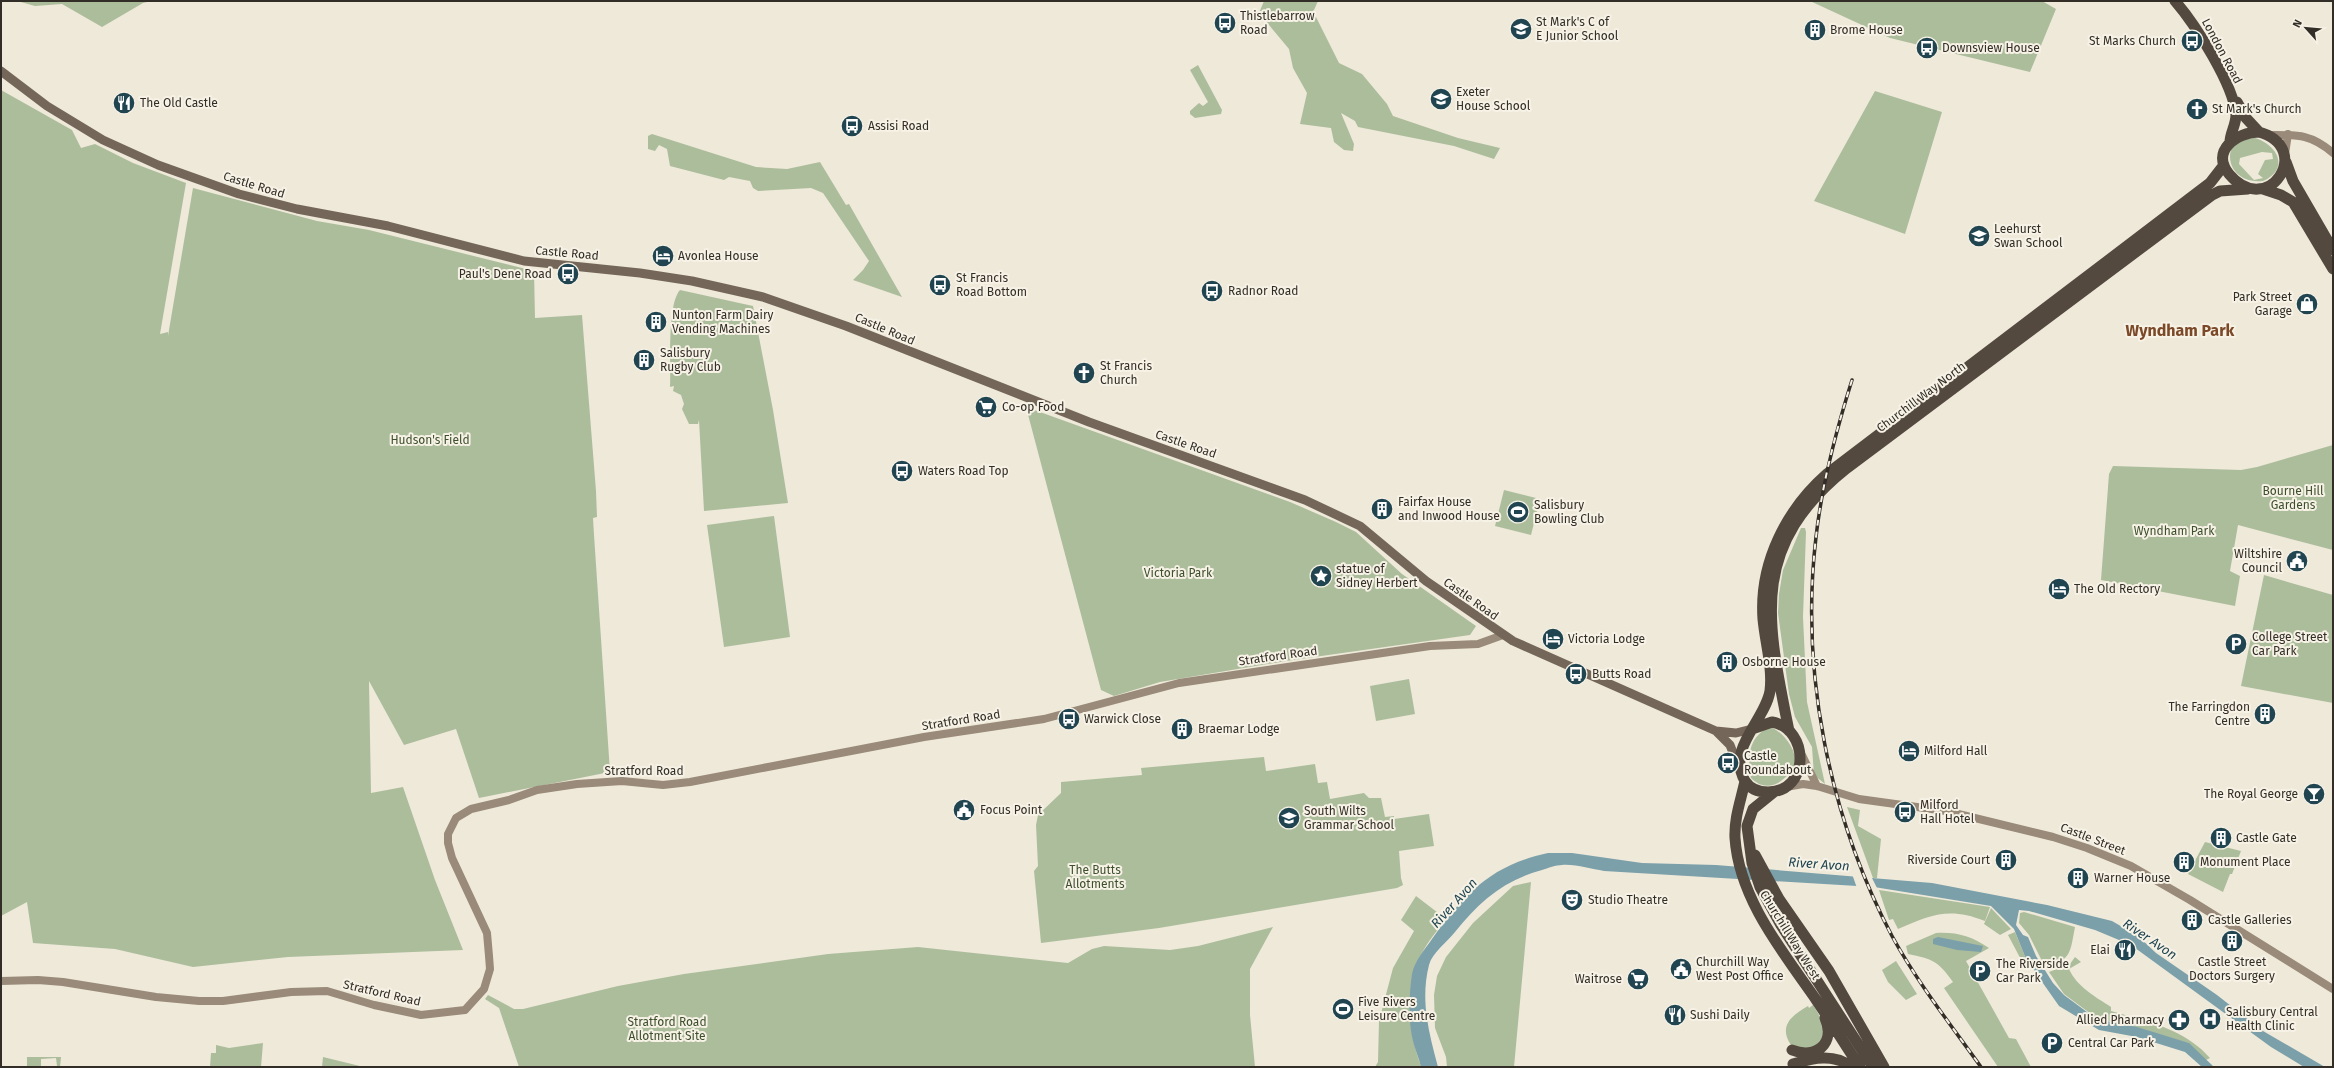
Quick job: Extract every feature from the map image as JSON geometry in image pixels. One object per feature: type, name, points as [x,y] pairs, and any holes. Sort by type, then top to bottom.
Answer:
[{"type":"highway","name":"London Road","points":[[2175,1],[2201,36],[2230,94],[2236,117],[2230,142]]},
{"type":"highway","name":"London Road","points":[[2230,94],[2238,103],[2246,118],[2263,133]]},
{"type":"highway","points":[[2333,250],[2293,181],[2278,142],[2263,133],[2242,134],[2230,142],[2224,158],[2224,165],[2233,178],[2248,189],[2263,189],[2281,194],[2293,202],[2333,268]]},
{"type":"highway","points":[[2263,189],[2277,181],[2285,158]]},
{"type":"highway","name":"Churchill Way North","points":[[1752,729],[1766,703],[1770,690],[1763,617],[1767,569],[1780,534],[1798,502],[1818,481],[2210,183],[2224,165]]},
{"type":"highway","name":"Churchill Way North","points":[[1789,731],[1778,674],[1770,615],[1774,574],[1781,551],[1797,520],[1817,495],[1847,468],[2212,195],[2220,191],[2248,189]]},
{"type":"highway","points":[[1774,792],[1758,791],[1745,781],[1740,770],[1742,748],[1752,729],[1772,722],[1789,731],[1800,747],[1802,755],[1800,766],[1796,776],[1785,787],[1774,792],[1753,809],[1748,826],[1748,842],[1765,886],[1829,971],[1837,989],[1873,1045],[1884,1067]]},
{"type":"highway","name":"Churchill Way West","points":[[1745,781],[1736,819],[1735,836],[1740,866],[1746,885],[1768,928],[1811,982]]},
{"type":"highway","name":"Churchill Way West","points":[[1765,886],[1811,982],[1860,1067]]},
{"type":"highway","points":[[1792,1050],[1804,1054],[1813,1053],[1823,1046],[1826,1038],[1827,1022],[1822,1002]]},
{"type":"highway","name":"Churchill Way West","points":[[1822,1002],[1873,1067]]},
{"type":"highway","points":[[1793,1064],[1832,1057],[1843,1060],[1851,1067]]},
{"type":"main road","name":"Castle Road","points":[[1,71],[58,113],[114,146],[158,165],[262,202],[388,226],[524,261],[640,273],[717,286],[770,299],[846,326],[1041,404],[1234,474],[1347,518],[1365,530],[1426,582],[1502,635],[1716,731]]},
{"type":"main road","points":[[1716,731],[1736,733],[1752,729]]},
{"type":"main road","points":[[1716,731],[1730,745],[1740,770]]},
{"type":"street","points":[[2263,133],[2288,134],[2314,139],[2333,153]]},
{"type":"street","points":[[2285,158],[2288,134]]},
{"type":"street","name":"Stratford Road","points":[[1,981],[38,980],[63,982],[156,997],[199,1001],[223,1001],[291,992],[327,991],[374,1005],[421,1015],[465,1010],[484,989],[490,969],[487,934],[452,858],[448,843],[451,825],[463,813],[471,809],[509,800],[537,790],[577,784],[622,781],[663,785],[690,782],[924,737],[1044,719],[1179,683],[1430,646],[1478,644],[1502,635]]},
{"type":"street","points":[[1802,755],[1817,786]]},
{"type":"street","name":"Castle Street","points":[[1785,787],[1803,784],[1817,786],[1859,799],[1946,810],[2053,837],[2087,848],[2125,864],[2184,897],[2333,988]]},
{"type":"green space","points":[[17,1],[151,1],[143,3],[102,27],[62,4],[35,6]]},
{"type":"green space","points":[[1264,1],[1318,1],[1314,10],[1308,14],[1310,19],[1316,17],[1339,63],[1362,74],[1387,104],[1393,116],[1458,138],[1500,148],[1494,159],[1454,146],[1358,127],[1355,121],[1341,113],[1354,144],[1353,151],[1344,150],[1334,142],[1331,128],[1300,124],[1307,93],[1293,68],[1289,49],[1259,13]]},
{"type":"green space","points":[[1810,1],[2042,1],[2056,9],[2030,72],[1890,38]]},
{"type":"green space","points":[[1198,65],[1222,110],[1221,114],[1195,118],[1190,114],[1190,111],[1199,103],[1203,106],[1208,102],[1190,70]]},
{"type":"green space","name":"Hudson's Field","points":[[1,90],[72,130],[81,148],[95,144],[133,163],[186,183],[160,334],[168,332],[168,336],[193,188],[317,221],[369,230],[534,271],[535,318],[582,315],[596,491],[597,517],[593,518],[610,772],[479,798],[456,729],[404,745],[369,681],[371,793],[403,787],[435,880],[463,950],[288,957],[193,967],[115,949],[33,943],[27,902],[1,916]]},
{"type":"green space","points":[[1875,91],[1942,112],[1905,234],[1814,201]]},
{"type":"green space","points":[[652,134],[756,167],[787,169],[820,162],[846,205],[849,204],[902,297],[853,280],[863,270],[869,261],[823,193],[811,188],[758,191],[753,188],[750,181],[729,177],[724,180],[670,166],[667,149],[659,145],[655,151],[648,149],[648,136]]},
{"type":"green space","points":[[2255,138],[2270,146],[2278,158],[2276,170],[2271,176],[2263,181],[2251,181],[2242,177],[2236,172],[2230,157],[2231,150],[2235,144],[2242,139]],"holes":[[[2262,152],[2272,153],[2273,159],[2265,160],[2258,174],[2263,178],[2254,180],[2239,164],[2240,158]]]},
{"type":"green space","points":[[680,290],[753,306],[773,410],[788,503],[704,511],[699,420],[698,424],[689,424],[682,409],[684,404],[681,395],[673,391],[674,386],[670,387],[671,321],[676,297]]},
{"type":"green space","name":"Victoria Park","points":[[1026,407],[1290,502],[1336,522],[1356,532],[1402,574],[1476,626],[1470,635],[1286,661],[1160,682],[1114,696],[1101,690]]},
{"type":"green space","name":"Wyndham Park","points":[[2333,445],[2333,550],[2238,525],[2230,571],[2240,576],[2235,606],[2101,580],[2109,474],[2113,466],[2241,470],[2257,467]]},
{"type":"green space","name":"Salisbury Bowling Club","points":[[1504,490],[1540,499],[1531,535],[1495,526]]},
{"type":"green space","points":[[774,516],[790,637],[724,647],[707,525]]},
{"type":"green space","points":[[1801,528],[1805,528],[1806,532],[1803,617],[1807,702],[1825,784],[1814,775],[1812,747],[1795,717],[1789,694],[1778,613],[1779,594],[1783,570]]},
{"type":"green space","points":[[2264,575],[2333,595],[2333,703],[2241,686]]},
{"type":"green space","points":[[1409,679],[1415,714],[1376,721],[1370,686]]},
{"type":"green space","points":[[1771,727],[1781,733],[1788,742],[1794,752],[1796,764],[1787,776],[1776,784],[1770,786],[1757,783],[1751,778],[1749,763],[1751,748],[1754,742],[1763,731]]},
{"type":"green space","name":"South Wilts Grammar School","points":[[1264,757],[1266,771],[1315,764],[1318,783],[1327,782],[1330,799],[1364,793],[1369,798],[1381,798],[1385,817],[1394,816],[1394,819],[1429,814],[1434,846],[1399,851],[1403,885],[1397,888],[1159,928],[1041,943],[1034,871],[1038,866],[1036,825],[1038,815],[1061,793],[1061,782],[1142,775],[1141,768]]},
{"type":"green space","points":[[1847,807],[1860,810],[1858,826],[1881,839],[1877,878],[1873,878]]},
{"type":"green space","points":[[2205,842],[2241,851],[2223,892],[2188,874]]},
{"type":"green space","points":[[1531,882],[1514,1067],[1447,1067],[1446,1057],[1435,1028],[1434,995],[1437,976],[1446,957],[1473,923],[1513,886]]},
{"type":"green space","points":[[1879,890],[1990,907],[1985,921],[1961,914],[1951,913],[1921,919],[1898,929],[1893,919],[1889,920]]},
{"type":"green space","points":[[1416,896],[1446,919],[1423,950],[1412,982],[1410,1010],[1411,1025],[1413,1039],[1421,1066],[1375,1067],[1378,1062],[1379,1021],[1393,968],[1414,931],[1401,920]]},
{"type":"green space","points":[[1991,908],[2011,929],[2000,935],[1984,924]]},
{"type":"green space","points":[[2024,912],[2075,927],[2072,943],[2065,958],[2046,969],[2029,935],[2019,923],[2020,913]]},
{"type":"green space","name":"Stratford Road Allotment Site","points":[[1273,927],[1250,969],[1250,1015],[1255,1067],[519,1067],[499,1008],[485,999],[488,995],[514,1009],[523,1009],[618,986],[684,974],[828,954],[918,947],[1068,963],[1092,949],[1104,946],[1170,950],[1198,946]]},
{"type":"green space","points":[[2015,932],[2026,959],[2033,966],[2026,969],[2008,935]]},
{"type":"green space","points":[[1936,933],[1957,934],[1976,940],[1989,948],[1966,961],[2009,1038],[2016,1039],[2031,1067],[1998,1067],[1944,988],[1953,982],[1948,975],[1939,965],[1934,962],[1908,954],[1906,946]]},
{"type":"green space","points":[[2075,957],[2081,962],[2069,969],[2072,975],[2087,991],[2111,1007],[2111,1011],[2164,1027],[2177,1033],[2200,1048],[2210,1058],[2206,1060],[2188,1043],[2095,1017],[2064,994],[2049,972],[2070,964]]},
{"type":"green space","points":[[1896,961],[1917,994],[1906,1000],[1888,982],[1882,970]]},
{"type":"green space","points":[[1813,1005],[1823,1024],[1824,1029],[1821,1040],[1809,1050],[1791,1045],[1787,1038],[1786,1027],[1792,1017],[1802,1009],[1808,1006],[1809,1008]]},
{"type":"green space","points":[[263,1043],[261,1067],[210,1067],[211,1053],[216,1053],[216,1045],[229,1048]]},
{"type":"green space","points":[[27,1057],[61,1057],[60,1067],[57,1066],[56,1058],[41,1059],[41,1067],[27,1067]]},
{"type":"green space","points":[[323,1057],[364,1067],[322,1067]]},
{"type":"water","points":[[1548,853],[1572,853],[1642,863],[1716,865],[1932,883],[2047,905],[2112,921],[2138,936],[2156,953],[2217,995],[2263,1031],[2325,1067],[2304,1067],[2271,1047],[2131,945],[2095,930],[2029,911],[2019,910],[2016,925],[2023,935],[2028,937],[2036,956],[2053,983],[2064,995],[2087,1012],[2102,1020],[2137,1027],[2189,1043],[2214,1067],[2202,1067],[2185,1052],[2137,1037],[2099,1030],[2059,1006],[2026,959],[2014,929],[1991,906],[1874,887],[1604,871],[1578,866],[1560,865],[1528,874],[1504,886],[1473,911],[1433,956],[1426,978],[1425,991],[1429,1029],[1438,1067],[1421,1067],[1411,1033],[1410,1016],[1410,990],[1412,974],[1417,960],[1456,908],[1481,884],[1510,865],[1528,858]]},
{"type":"water","points":[[1938,937],[1983,946],[1981,952],[1957,950],[1933,944],[1933,939]]},
{"type":"pier","points":[[1852,874],[1871,876],[1878,890],[1857,888]]},
{"type":"railway","points":[[1852,380],[1840,418],[1822,497],[1816,537],[1812,588],[1812,639],[1816,691],[1824,742],[1836,793],[1851,842],[1870,890],[1892,936],[1923,987],[1981,1067]]},
{"type":"place","name":"Thistlebarrow Road","points":[[1225,23]]},
{"type":"place","name":"St Mark's C of E Junior School","points":[[1521,29]]},
{"type":"place","name":"Brome House","points":[[1815,30]]},
{"type":"place","name":"St Marks Church","points":[[2192,41]]},
{"type":"place","name":"Downsview House","points":[[1927,48]]},
{"type":"place","name":"Exeter House School","points":[[1441,99]]},
{"type":"place","name":"The Old Castle","points":[[124,103]]},
{"type":"place","name":"St Mark's Church","points":[[2197,109]]},
{"type":"place","name":"Assisi Road","points":[[852,126]]},
{"type":"place","name":"Leehurst Swan School","points":[[1979,236]]},
{"type":"place","name":"Avonlea House","points":[[663,256]]},
{"type":"place","name":"Paul's Dene Road","points":[[568,274]]},
{"type":"place","name":"St Francis Road Bottom","points":[[940,285]]},
{"type":"place","name":"Radnor Road","points":[[1212,291]]},
{"type":"place","name":"Park Street Garage","points":[[2307,304]]},
{"type":"place","name":"Nunton Farm Dairy Vending Machines","points":[[656,322]]},
{"type":"place","name":"Salisbury Rugby Club","points":[[644,360]]},
{"type":"place","name":"St Francis Church","points":[[1084,373]]},
{"type":"place","name":"Co-op Food","points":[[986,407]]},
{"type":"place","name":"Waters Road Top","points":[[902,471]]},
{"type":"place","name":"Fairfax House and Inwood House","points":[[1382,509]]},
{"type":"place","name":"Salisbury Bowling Club","points":[[1518,512]]},
{"type":"place","name":"Wiltshire Council","points":[[2297,561]]},
{"type":"place","name":"statue of Sidney Herbert","points":[[1321,576]]},
{"type":"place","name":"The Old Rectory","points":[[2059,589]]},
{"type":"place","name":"Victoria Lodge","points":[[1553,639]]},
{"type":"place","name":"College Street Car Park","points":[[2236,644]]},
{"type":"place","name":"Osborne House","points":[[1727,662]]},
{"type":"place","name":"Butts Road","points":[[1576,674]]},
{"type":"place","name":"The Farringdon Centre","points":[[2265,714]]},
{"type":"place","name":"Warwick Close","points":[[1069,719]]},
{"type":"place","name":"Braemar Lodge","points":[[1182,729]]},
{"type":"place","name":"Milford Hall","points":[[1909,751]]},
{"type":"place","name":"Castle Roundabout","points":[[1728,763]]},
{"type":"place","name":"The Royal George","points":[[2314,794]]},
{"type":"place","name":"Focus Point","points":[[964,810]]},
{"type":"place","name":"Milford Hall Hotel","points":[[1905,812]]},
{"type":"place","name":"South Wilts Grammar School","points":[[1289,818]]},
{"type":"place","name":"Castle Gate","points":[[2221,838]]},
{"type":"place","name":"Riverside Court","points":[[2006,860]]},
{"type":"place","name":"Monument Place","points":[[2184,862]]},
{"type":"place","name":"Warner House","points":[[2078,878]]},
{"type":"place","name":"Studio Theatre","points":[[1572,900]]},
{"type":"place","name":"Castle Galleries","points":[[2192,920]]},
{"type":"place","name":"Castle Street Doctors Surgery","points":[[2232,941]]},
{"type":"place","name":"Elai","points":[[2125,950]]},
{"type":"place","name":"Churchill Way West Post Office","points":[[1681,969]]},
{"type":"place","name":"The Riverside Car Park","points":[[1980,971]]},
{"type":"place","name":"Waitrose","points":[[1638,979]]},
{"type":"place","name":"Five Rivers Leisure Centre","points":[[1343,1009]]},
{"type":"place","name":"Sushi Daily","points":[[1675,1015]]},
{"type":"place","name":"Salisbury Central Health Clinic","points":[[2210,1019]]},
{"type":"place","name":"Allied Pharmacy","points":[[2179,1020]]},
{"type":"place","name":"Central Car Park","points":[[2052,1043]]},
{"type":"district","name":"Wyndham Park","points":[[2180,330]]},
{"type":"park label","name":"Bourne Hill Gardens","points":[[2293,498]]},
{"type":"park label","name":"The Butts Allotments","points":[[1095,877]]},
{"type":"water label","name":"River Avon","points":[[1819,864]]},
{"type":"water label","name":"River Avon","points":[[1454,903]]},
{"type":"water label","name":"River Avon","points":[[2150,939]]}]
